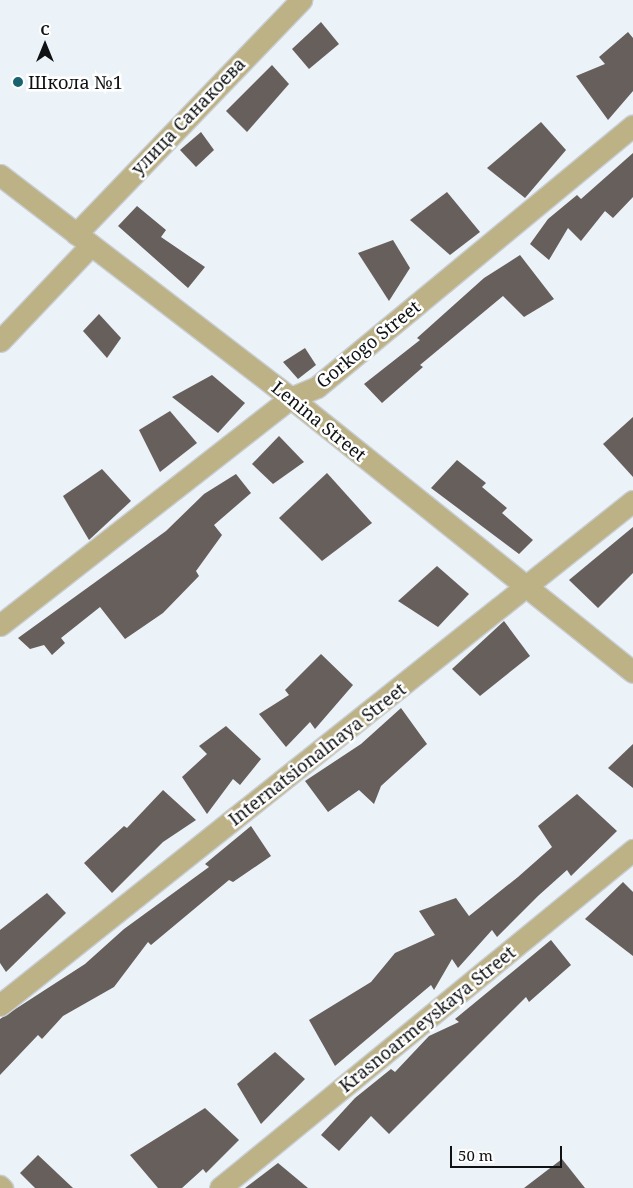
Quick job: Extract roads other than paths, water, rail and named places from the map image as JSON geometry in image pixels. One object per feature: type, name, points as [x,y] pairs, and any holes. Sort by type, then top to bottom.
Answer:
[{"type":"street","name":"улица Санакоева","points":[[0,342],[84,239],[301,0]]},
{"type":"street","name":"Gorkogo Street","points":[[0,626],[291,398],[317,388],[633,126]]},
{"type":"street","name":"Lenina Street","points":[[0,175],[291,398],[633,672]]},
{"type":"street","name":"Internatsionalnaya Street","points":[[0,1005],[633,501]]},
{"type":"street","name":"Krasnoarmeyskaya Street","points":[[220,1188],[633,850]]},
{"type":"place","name":"Школа №1","points":[[18,82]]}]
